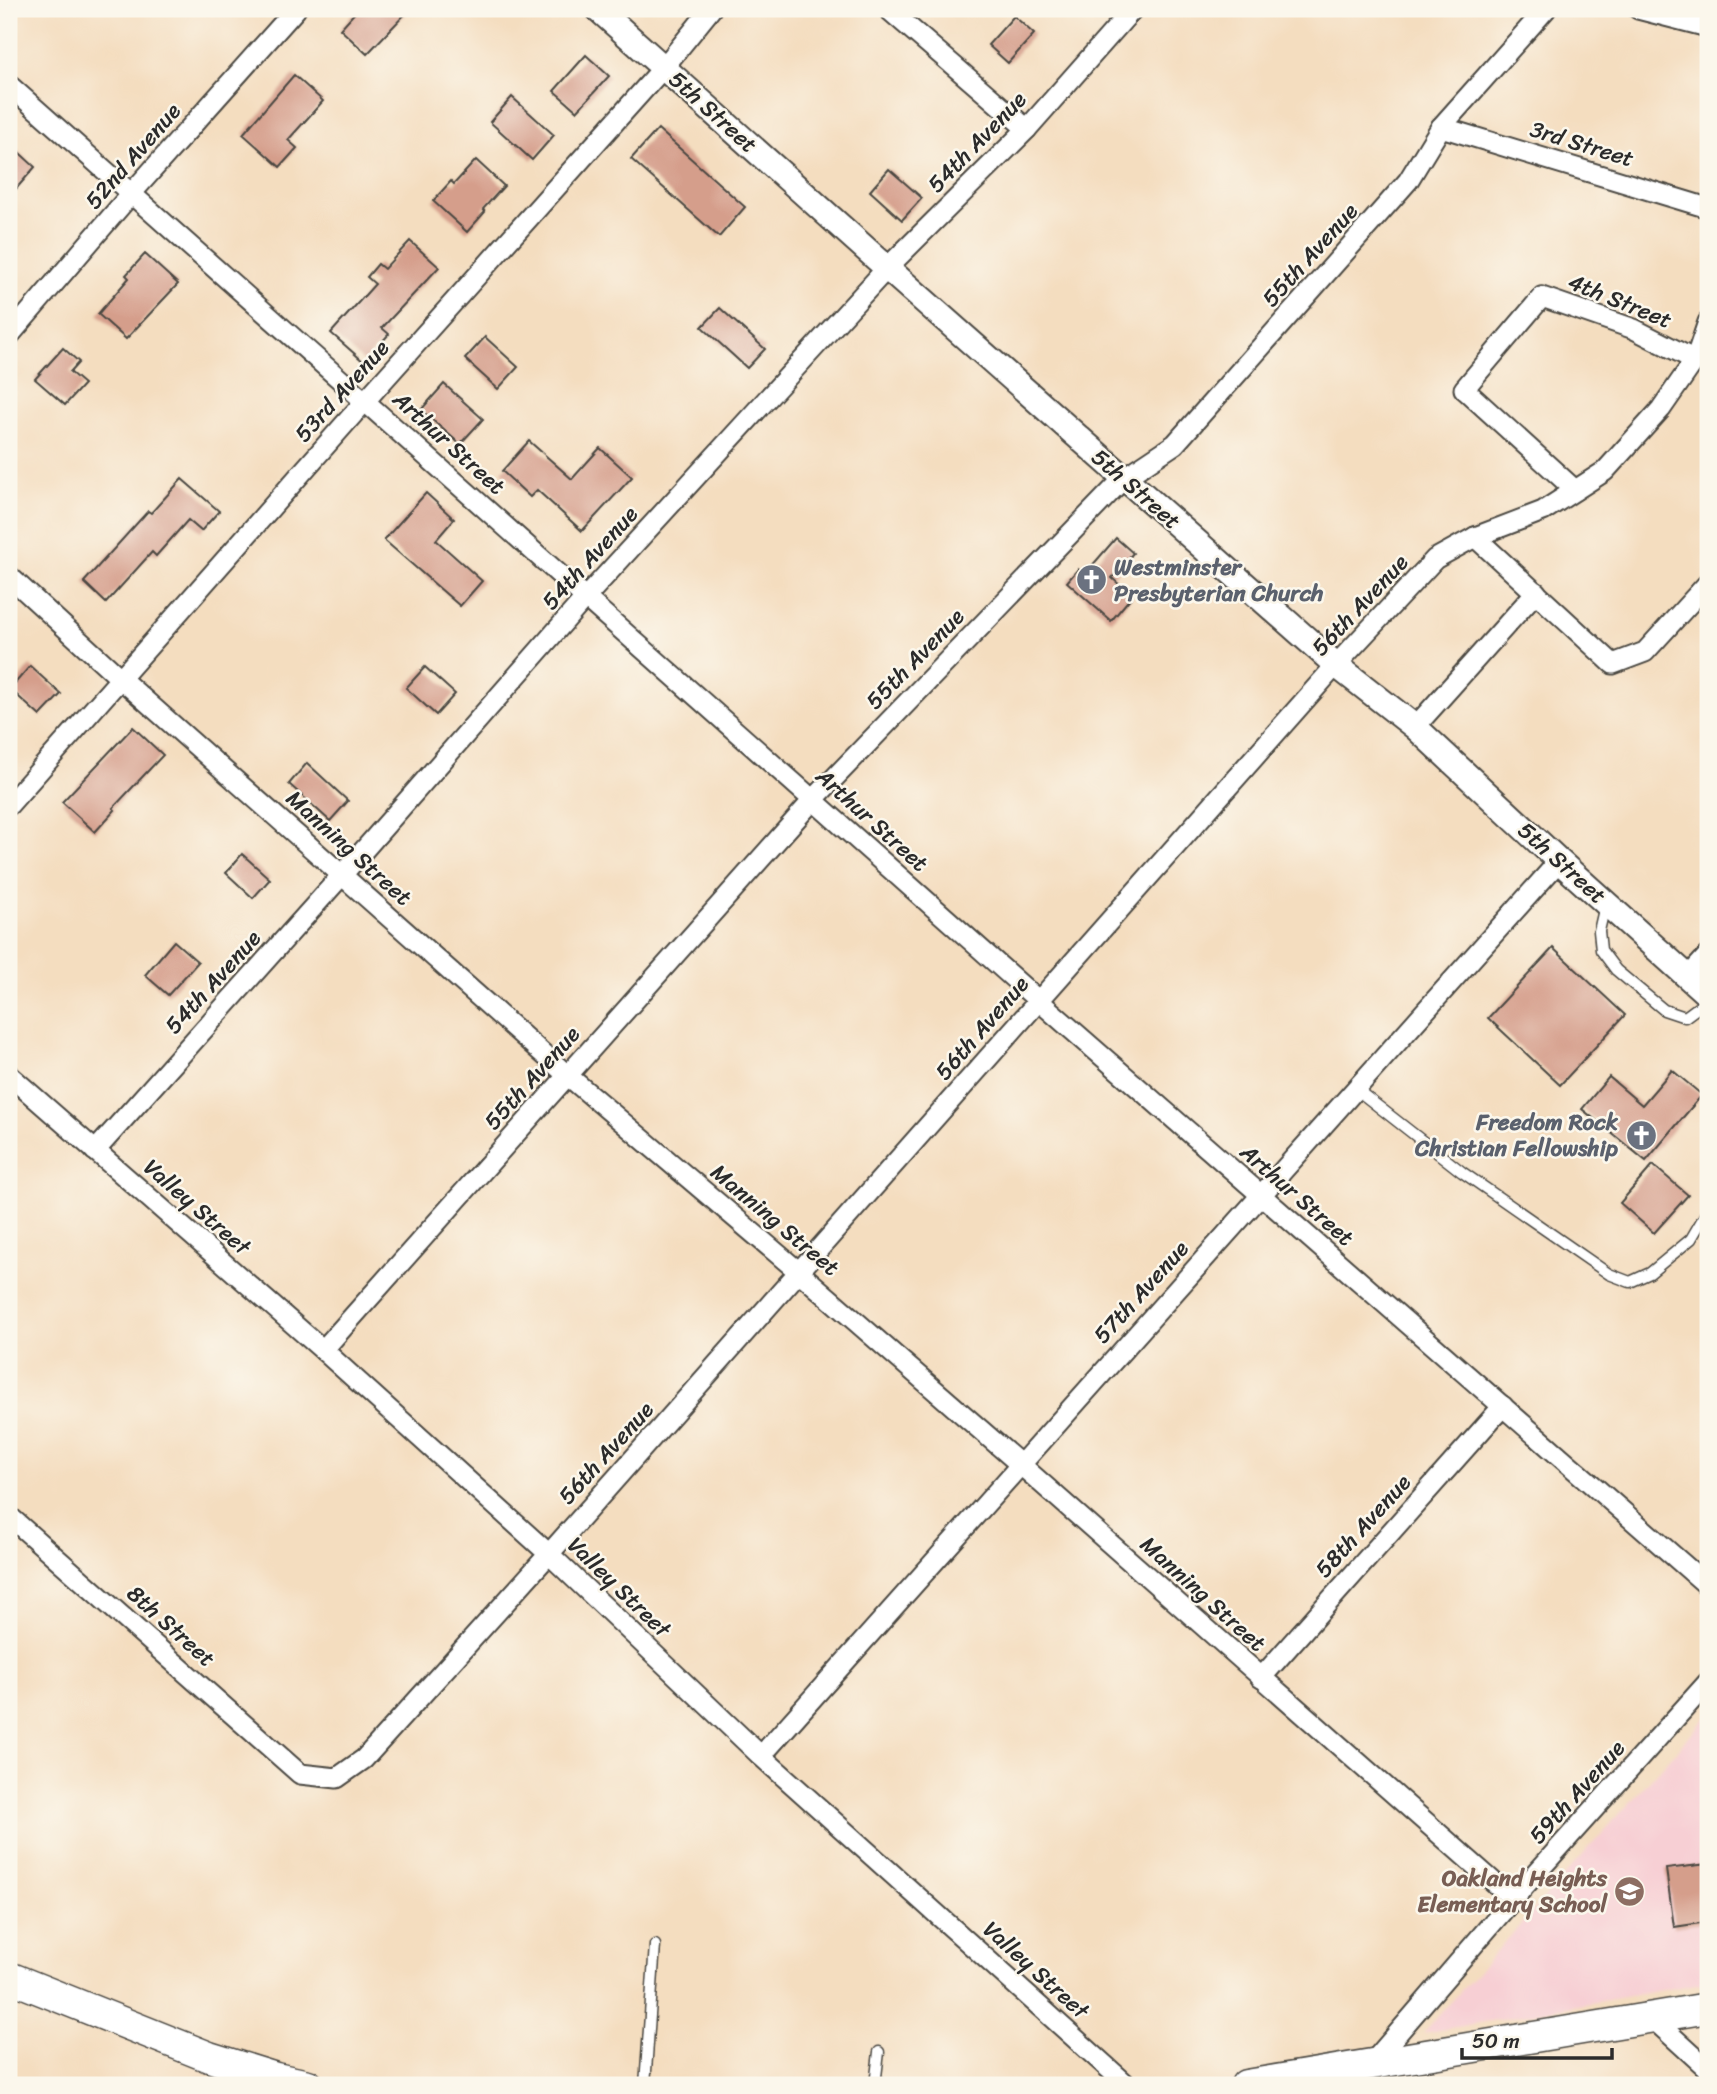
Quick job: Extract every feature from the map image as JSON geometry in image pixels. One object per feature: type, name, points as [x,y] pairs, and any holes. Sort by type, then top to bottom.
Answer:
[{"type":"main road","points":[[9,1977],[209,2057],[276,2078],[309,2085]]},
{"type":"main road","points":[[1246,2085],[1313,2080],[1373,2063],[1708,2008]]},
{"type":"street","name":"52nd Avenue","points":[[9,336],[296,9]]},
{"type":"street","name":"5th Street","points":[[598,9],[1336,665],[1415,727],[1605,903],[1689,976],[1708,997]]},
{"type":"street","name":"53rd Avenue","points":[[9,805],[664,67],[712,9]]},
{"type":"street","points":[[888,9],[1027,129]]},
{"type":"street","name":"54th Avenue","points":[[95,1151],[585,598],[887,268],[1027,129],[1133,9]]},
{"type":"street","name":"55th Avenue","points":[[323,1350],[813,800],[1124,478],[1174,444],[1184,434],[1408,181],[1441,127],[1546,9]]},
{"type":"street","points":[[1638,9],[1708,27]]},
{"type":"street","name":"Arthur Street","points":[[9,85],[1039,1001],[1708,1586]]},
{"type":"street","name":"3rd Street","points":[[1441,127],[1708,208]]},
{"type":"street","name":"4th Street","points":[[1575,490],[1465,389],[1542,297],[1634,329],[1695,360]]},
{"type":"street","name":"56th Avenue","points":[[300,1774],[337,1778],[364,1759],[549,1554],[1336,665],[1435,559],[1475,537],[1543,511],[1605,471],[1661,409],[1695,360],[1708,322]]},
{"type":"street","points":[[1475,537],[1613,664],[1645,652],[1708,583]]},
{"type":"street","name":"Manning Street","points":[[9,576],[121,679],[567,1075],[799,1272],[1513,1899]]},
{"type":"street","points":[[1415,727],[1536,592]]},
{"type":"street","name":"57th Avenue","points":[[761,1756],[1559,861]]},
{"type":"street","points":[[1689,976],[1708,955]]},
{"type":"street","name":"Valley Street","points":[[9,1075],[323,1350],[549,1554],[761,1756],[1127,2085]]},
{"type":"street","name":"58th Avenue","points":[[1261,1678],[1503,1406]]},
{"type":"street","name":"8th Street","points":[[9,1516],[300,1774]]},
{"type":"street","name":"59th Avenue","points":[[1373,2063],[1513,1899],[1708,1682]]},
{"type":"street","points":[[1652,2018],[1708,2069]]},
{"type":"lane","points":[[1605,903],[1599,931],[1601,950],[1616,970],[1664,1010],[1685,1017],[1708,997]]},
{"type":"lane","points":[[1356,1088],[1462,1172],[1609,1274],[1630,1282],[1650,1273],[1691,1239],[1708,1210]]},
{"type":"lane","points":[[645,2085],[655,1945]]},
{"type":"lane","points":[[876,2085],[879,2052]]},
{"type":"shaded area","name":"Oakland Heights Elementary School","points":[[1708,1715],[1708,1982],[1423,2033],[1633,1799]]},
{"type":"building","points":[[358,9],[410,9],[367,54],[340,29]]},
{"type":"building","points":[[1014,16],[1034,34],[1008,63],[988,45]]},
{"type":"building","points":[[586,55],[609,76],[577,111],[554,91]]},
{"type":"building","points":[[294,75],[323,101],[288,140],[297,148],[280,167],[243,134]]},
{"type":"building","points":[[512,97],[554,135],[532,160],[490,122]]},
{"type":"building","points":[[658,129],[745,207],[719,237],[631,159]]},
{"type":"building","points":[[9,143],[35,167],[9,197]]},
{"type":"building","points":[[476,160],[504,186],[467,232],[433,201],[451,181],[454,184]]},
{"type":"building","points":[[889,169],[922,198],[902,220],[870,191]]},
{"type":"building","points":[[410,241],[439,267],[382,328],[389,334],[364,362],[331,333],[375,284],[367,277],[378,264],[384,269]]},
{"type":"building","points":[[145,254],[178,284],[126,339],[98,314],[129,278],[126,275]]},
{"type":"building","points":[[720,308],[765,349],[747,368],[702,327]]},
{"type":"building","points":[[485,337],[518,367],[498,389],[465,359]]},
{"type":"building","points":[[63,348],[79,362],[70,372],[84,384],[65,405],[35,379]]},
{"type":"building","points":[[444,384],[483,419],[460,444],[421,410]]},
{"type":"building","points":[[529,441],[572,479],[600,448],[632,477],[582,531],[537,490],[530,497],[502,471]]},
{"type":"building","points":[[182,479],[219,511],[201,531],[188,520],[156,556],[152,552],[106,603],[84,582],[148,511],[151,513]]},
{"type":"building","points":[[426,493],[454,519],[436,540],[482,581],[460,606],[384,540]]},
{"type":"building","name":"Westminster Presbyterian Church","points":[[1116,538],[1133,553],[1112,578],[1132,596],[1111,621],[1067,582],[1078,569],[1084,575]]},
{"type":"building","points":[[30,666],[61,694],[40,716],[10,689]]},
{"type":"building","points":[[425,667],[455,694],[436,715],[406,688]]},
{"type":"building","points":[[133,727],[163,755],[113,808],[115,810],[95,832],[62,802]]},
{"type":"building","points":[[307,763],[348,801],[330,821],[289,784]]},
{"type":"building","points":[[242,854],[270,879],[253,898],[226,873]]},
{"type":"building","points":[[174,941],[198,962],[168,995],[145,975]]},
{"type":"building","points":[[1553,948],[1625,1015],[1560,1085],[1488,1018]]},
{"type":"building","name":"Freedom Rock Christian Fellowship","points":[[1672,1070],[1702,1095],[1646,1161],[1582,1109],[1609,1077],[1642,1105]]},
{"type":"building","points":[[1653,1165],[1688,1195],[1654,1233],[1620,1203]]},
{"type":"building","points":[[1708,1864],[1708,1922],[1674,1927],[1666,1869]]},
{"type":"place","name":"Westminster Presbyterian Church","points":[[1091,580]]},
{"type":"place","name":"Freedom Rock Christian Fellowship","points":[[1641,1135]]},
{"type":"place","name":"Oakland Heights Elementary School","points":[[1630,1891]]}]
